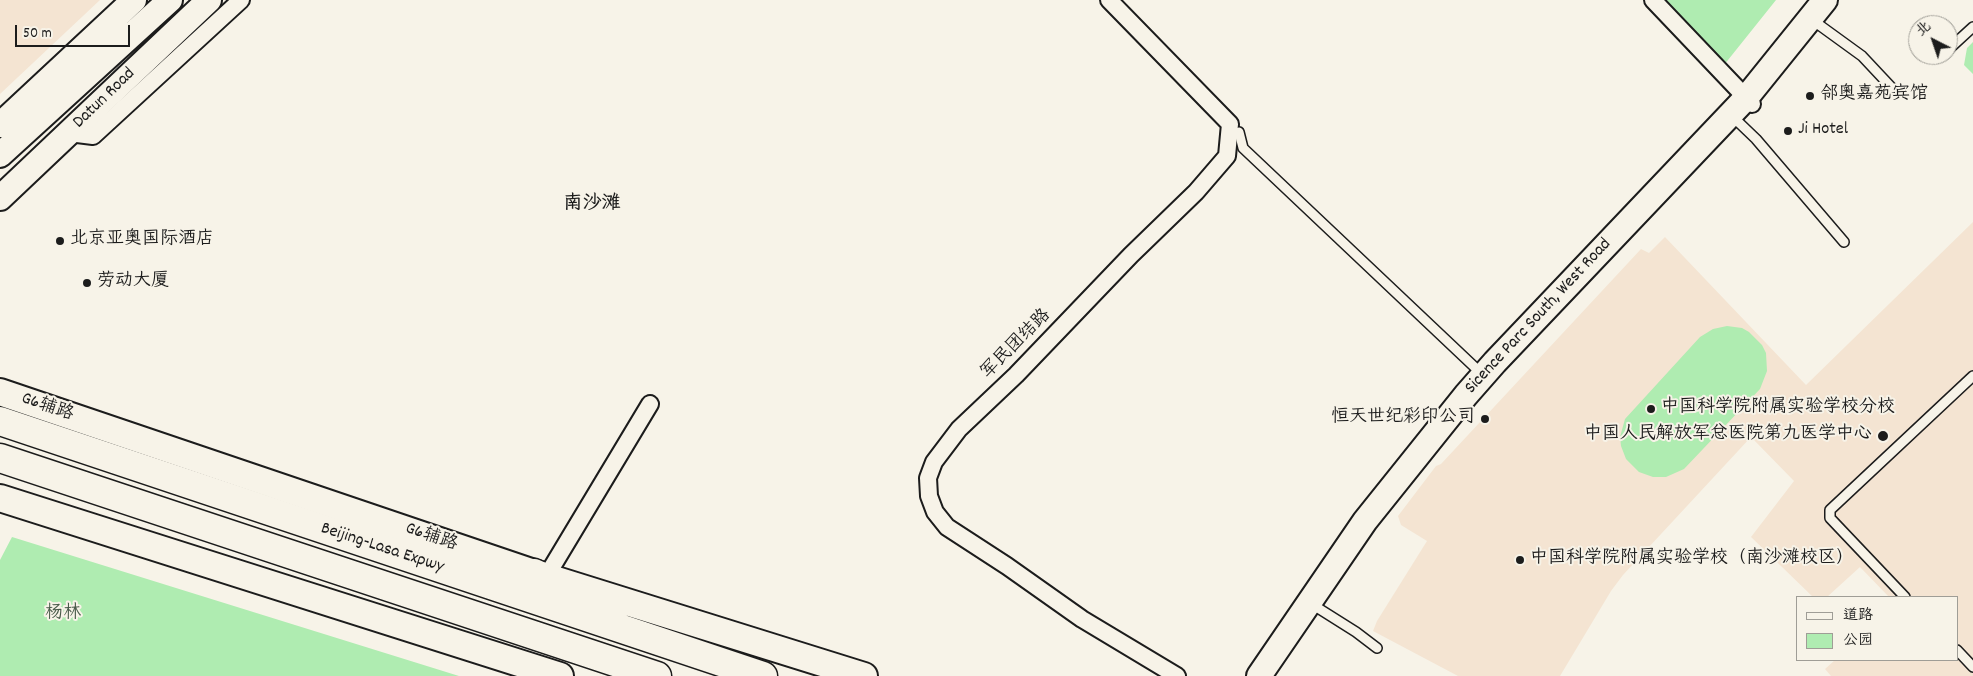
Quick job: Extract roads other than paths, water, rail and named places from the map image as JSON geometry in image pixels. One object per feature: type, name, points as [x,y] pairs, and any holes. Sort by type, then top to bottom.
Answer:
[{"type":"highway","name":"Beijing-Lasa Expwy","points":[[0,421],[763,676]]},
{"type":"highway","name":"Beijing-Lasa Expwy","points":[[0,458],[657,676]]},
{"type":"highway","points":[[540,575],[736,667]]},
{"type":"main road","name":"G6辅路","points":[[0,392],[540,575],[864,676]]},
{"type":"main road","points":[[0,498],[560,676]]},
{"type":"street","points":[[0,125],[134,0]]},
{"type":"street","name":"Datun Road","points":[[0,156],[170,0]]},
{"type":"street","name":"Datun Road","points":[[0,198],[209,0]]},
{"type":"street","points":[[69,133],[93,136],[241,0]]},
{"type":"street","name":"军民团结路","points":[[1109,0],[1230,124],[1227,156],[1196,192],[1130,255],[1016,375],[954,434],[934,462],[928,478],[929,496],[935,512],[947,526],[1082,619],[1177,676]]},
{"type":"street","points":[[1654,0],[1738,106]]},
{"type":"street","name":"Sicence Parc South, West Road","points":[[1259,676],[1366,520],[1483,375],[1738,106],[1811,14],[1825,0]]},
{"type":"street","points":[[1811,14],[1838,0]]},
{"type":"street","points":[[540,575],[650,404]]},
{"type":"street","points":[[1246,676],[1308,602]]},
{"type":"street","points":[[1272,676],[1308,602]]},
{"type":"lane","points":[[1811,14],[1862,56],[1892,88]]},
{"type":"lane","points":[[1958,41],[1973,27]]},
{"type":"lane","points":[[1738,106],[1844,242]]},
{"type":"lane","points":[[1239,132],[1244,148],[1483,375]]},
{"type":"lane","points":[[1905,596],[1830,518],[1830,510],[1973,376]]},
{"type":"lane","points":[[1308,602],[1356,632],[1377,648]]},
{"type":"lane","points":[[1958,651],[1973,667]]},
{"type":"place","name":"邻奥嘉苑宾馆","points":[[1810,96]]},
{"type":"place","name":"Ji Hotel","points":[[1788,131]]},
{"type":"place","name":"北京亚奥国际酒店","points":[[60,241]]},
{"type":"place","name":"劳动大厦","points":[[87,283]]},
{"type":"place","name":"中国科学院附属实验学校分校","points":[[1651,409]]},
{"type":"place","name":"恒天世纪彩印公司","points":[[1485,419]]},
{"type":"place","name":"中国人民解放军总医院第九医学中心","points":[[1883,436]]},
{"type":"place","name":"中国科学院附属实验学校（南沙滩校区）","points":[[1520,560]]},
{"type":"district","name":"南沙滩","points":[[592,205]]},
{"type":"park label","name":"杨林","points":[[63,615]]}]
